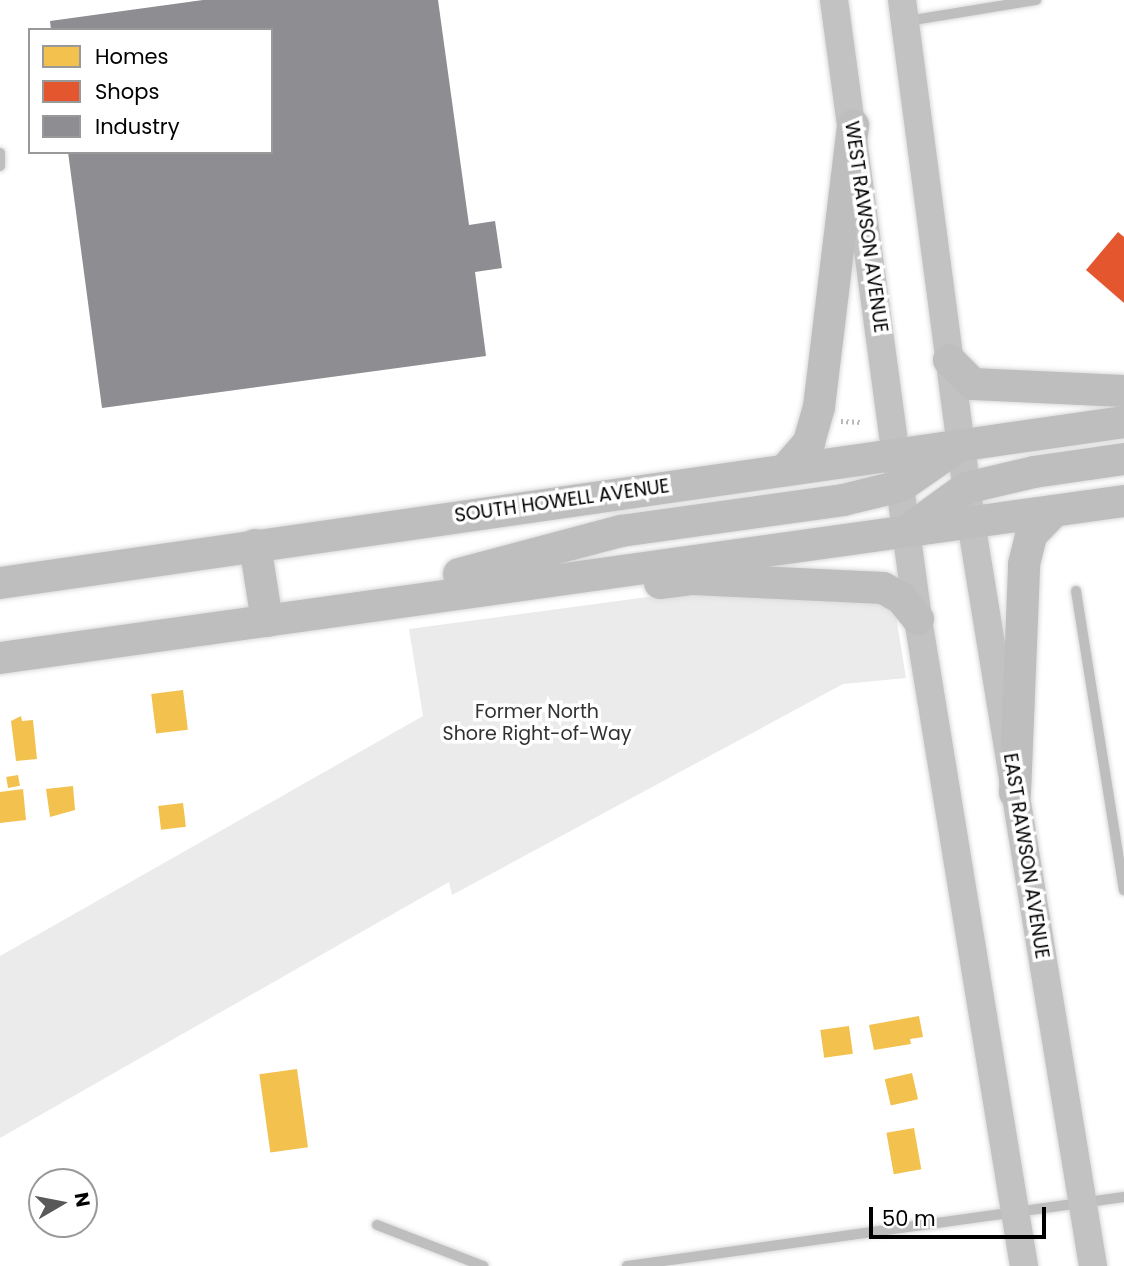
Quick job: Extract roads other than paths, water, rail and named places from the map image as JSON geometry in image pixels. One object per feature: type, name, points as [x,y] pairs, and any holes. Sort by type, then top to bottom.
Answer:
[{"type":"main road","name":"WEST RAWSON AVENUE","points":[[834,0],[897,454]]},
{"type":"main road","points":[[389,602],[460,574],[621,531],[843,499],[901,486],[960,445],[904,11]]},
{"type":"main road","points":[[785,470],[809,442],[819,407],[853,125]]},
{"type":"main road","points":[[949,360],[973,384],[1124,391]]},
{"type":"main road","name":"SOUTH HOWELL AVENUE","points":[[0,583],[1124,422]]},
{"type":"main road","name":"EAST RAWSON AVENUE","points":[[960,445],[1093,1266]]},
{"type":"main road","points":[[897,454],[918,619],[1024,1266]]},
{"type":"main road","points":[[907,531],[966,488],[1034,471],[1124,459]]},
{"type":"main road","points":[[0,658],[538,580],[1124,501]]},
{"type":"main road","points":[[1015,793],[1024,564],[1031,535],[1054,511]]},
{"type":"main road","points":[[255,545],[267,621]]},
{"type":"main road","points":[[538,580],[580,593],[693,579],[855,584],[883,588],[901,598],[918,619]]},
{"type":"lane","points":[[904,11],[1036,0]]},
{"type":"lane","points":[[0,153],[0,166]]},
{"type":"lane","points":[[1076,591],[1124,890]]},
{"type":"lane","points":[[626,1266],[1016,1214],[1124,1196]]},
{"type":"lane","points":[[377,1225],[483,1266]]},
{"type":"park label","name":"Former North Shore Right-of-Way","points":[[537,723]]}]
